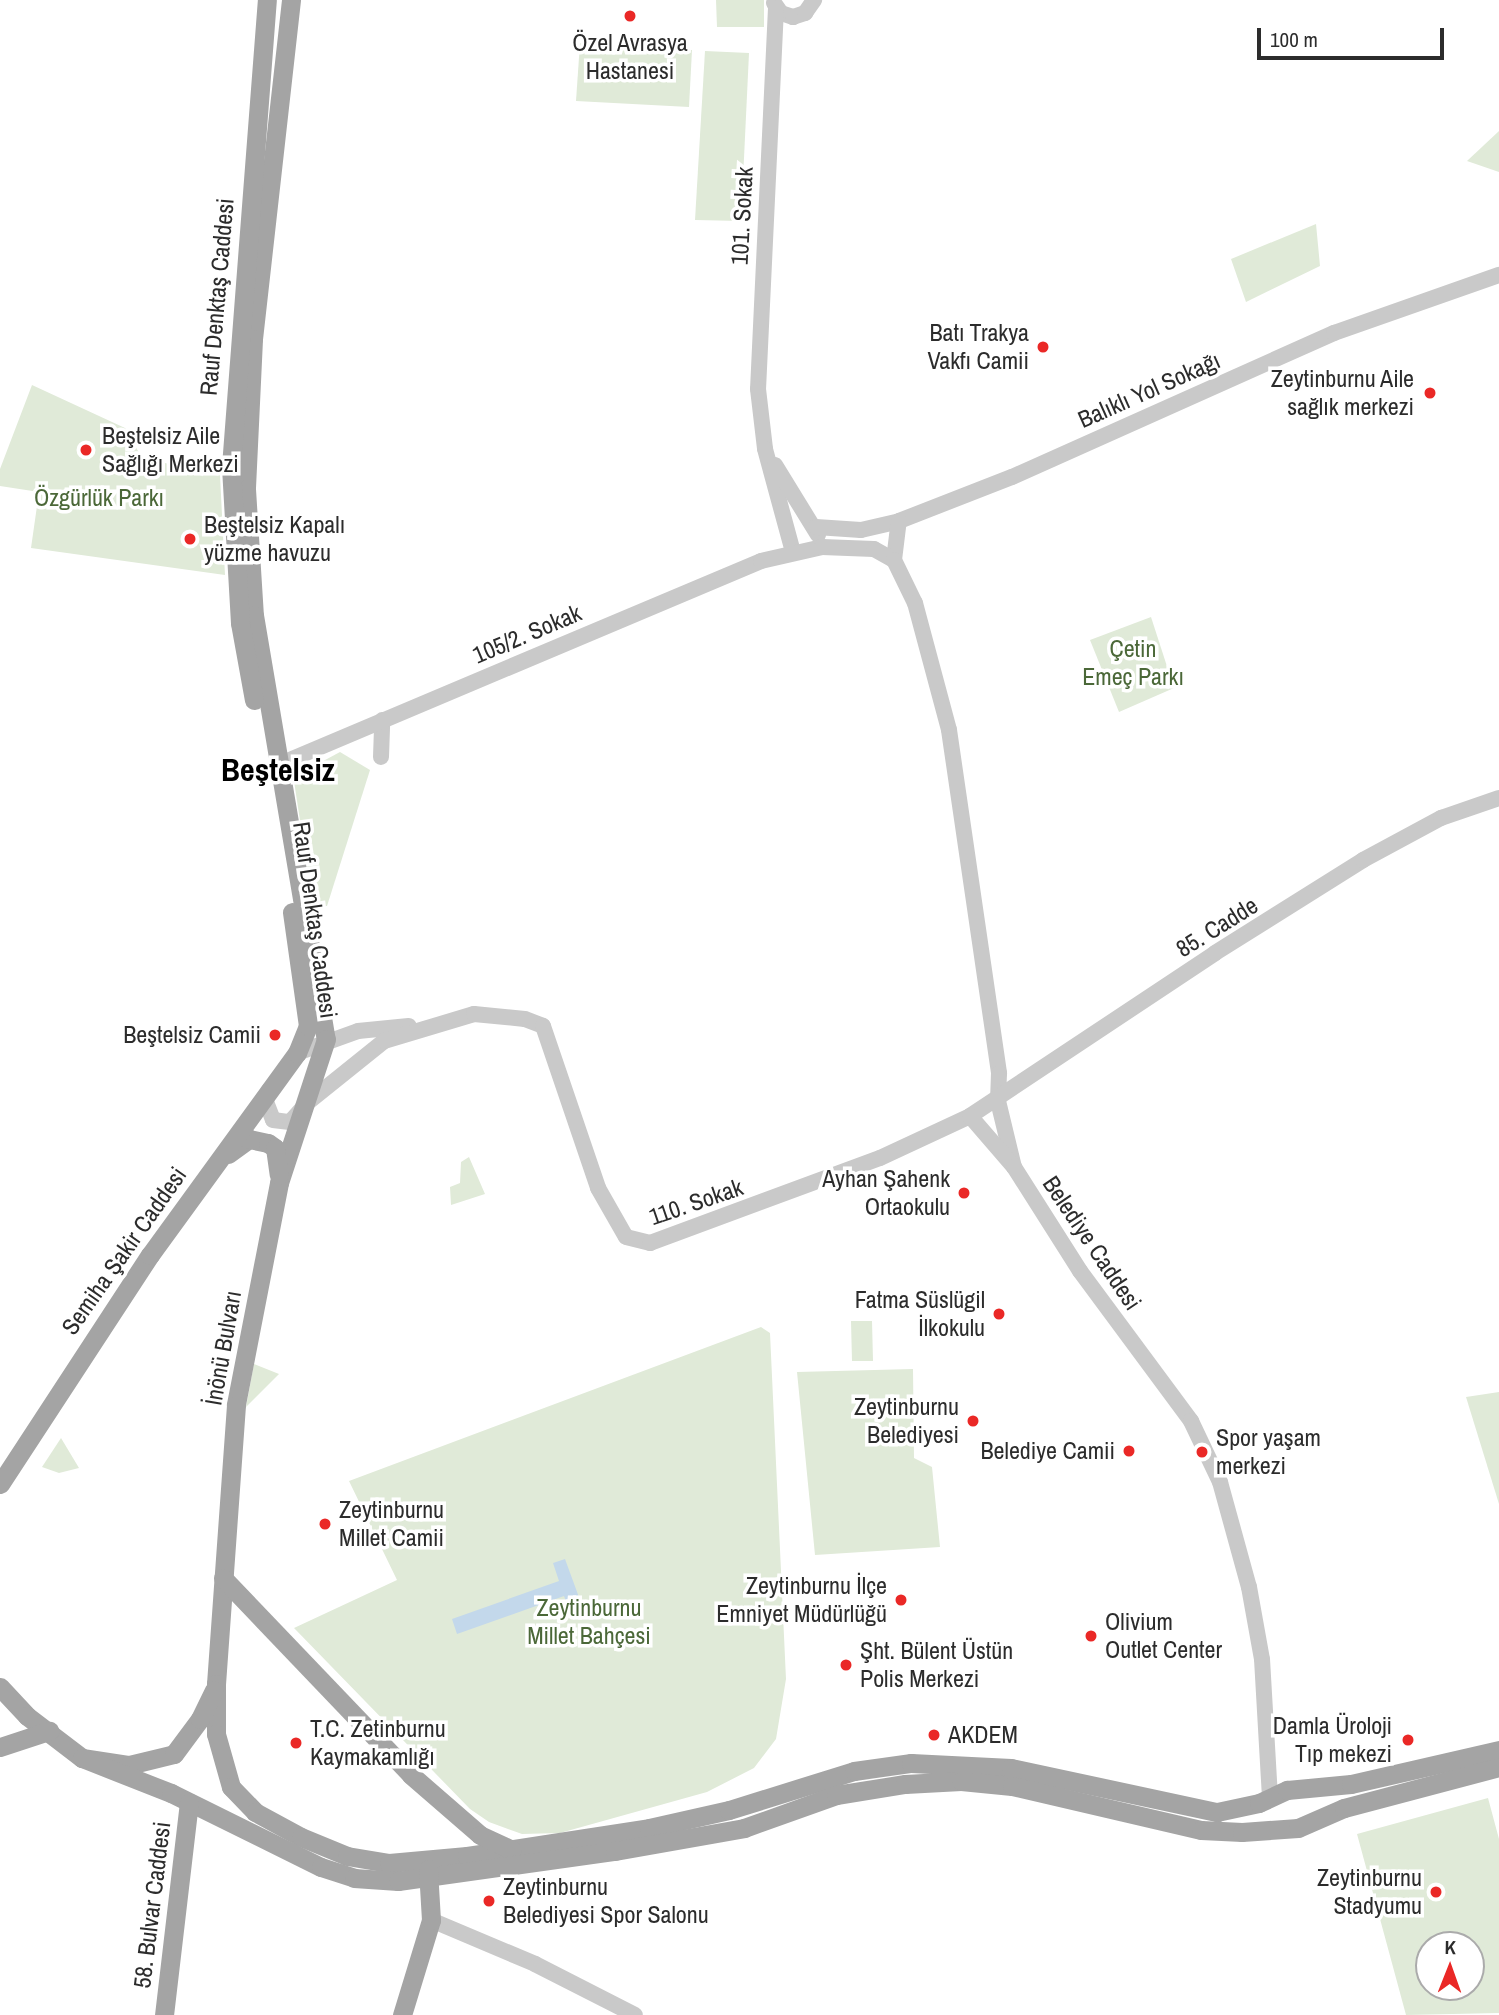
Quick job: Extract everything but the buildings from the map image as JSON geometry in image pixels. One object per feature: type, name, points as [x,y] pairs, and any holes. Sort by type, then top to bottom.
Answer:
[{"type":"main road","name":"Rauf Denktaş Caddesi","points":[[267,0],[234,384],[231,488],[242,637],[285,864],[308,1026],[297,1052]]},
{"type":"main road","name":"Rauf Denktaş Caddesi","points":[[291,0],[254,327],[246,489],[254,615],[326,1039]]},
{"type":"main road","name":"İnönü Bulvarı","points":[[326,1039],[279,1183],[236,1405],[216,1684],[220,1760],[231,1787],[244,1804],[301,1837],[347,1856],[428,1871]]},
{"type":"main road","name":"Semiha Şakir Caddesi","points":[[0,1483],[82,1353],[297,1052]]},
{"type":"main road","points":[[216,1163],[249,1139],[268,1143],[275,1148],[279,1183]]},
{"type":"main road","points":[[223,1578],[411,1775],[480,1835],[513,1850]]},
{"type":"main road","points":[[82,1758],[129,1765],[165,1759],[187,1741],[216,1684]]},
{"type":"main road","points":[[0,1687],[41,1726],[82,1758],[189,1801],[338,1874],[368,1880],[744,1828],[850,1793],[998,1776],[1011,1768]]},
{"type":"main road","points":[[0,1734],[41,1726]]},
{"type":"main road","points":[[0,1746],[24,1741],[41,1726]]},
{"type":"main road","points":[[428,1871],[513,1850],[729,1810],[877,1767],[911,1763],[1011,1768],[1202,1811],[1234,1810],[1287,1790],[1303,1791],[1499,1749]]},
{"type":"main road","points":[[961,1781],[1024,1788],[1201,1829],[1279,1829],[1307,1823],[1344,1808],[1496,1767]]},
{"type":"main road","points":[[1303,1791],[1307,1823]]},
{"type":"main road","points":[[1270,1797],[1269,1814],[1279,1829]]},
{"type":"main road","name":"58. Bulvar Caddesi","points":[[164,2015],[189,1801]]},
{"type":"main road","points":[[402,2015],[431,1920],[428,1871]]},
{"type":"street","points":[[775,45],[814,0]]},
{"type":"street","points":[[775,4],[787,16],[799,16]]},
{"type":"street","name":"101. Sokak","points":[[765,449],[758,390],[775,4]]},
{"type":"street","name":"Balıklı Yol Sokağı","points":[[816,527],[861,530],[899,521],[1012,477],[1334,333],[1499,275]]},
{"type":"street","points":[[765,449],[816,527],[822,547]]},
{"type":"street","points":[[765,449],[793,552]]},
{"type":"street","points":[[899,521],[894,560],[915,603],[949,730],[999,1073],[999,1101],[1014,1167]]},
{"type":"street","name":"105/2. Sokak","points":[[279,764],[761,561],[822,547],[874,549],[894,560]]},
{"type":"street","points":[[382,720],[382,757]]},
{"type":"street","name":"85. Cadde","points":[[970,1116],[999,1101],[1215,953],[1363,860],[1441,818],[1499,798]]},
{"type":"street","name":"110. Sokak","points":[[425,1026],[474,1013],[525,1019],[543,1026],[598,1188],[626,1237],[650,1243],[800,1189],[970,1116]]},
{"type":"street","points":[[297,1052],[326,1039],[358,1031],[425,1026]]},
{"type":"street","points":[[269,1090],[265,1099],[269,1112],[282,1124],[290,1122],[307,1103],[384,1041],[425,1026]]},
{"type":"street","name":"Belediye Caddesi","points":[[970,1116],[1014,1167],[1080,1271],[1191,1421],[1220,1482],[1250,1587],[1262,1659],[1270,1797]]},
{"type":"street","points":[[431,1920],[536,1965],[635,2015]]},
{"type":"green space","points":[[716,0],[764,0],[764,27],[717,27]]},
{"type":"green space","points":[[580,43],[692,50],[689,107],[576,101]]},
{"type":"green space","points":[[705,51],[749,53],[741,221],[695,220]]},
{"type":"green space","points":[[1499,131],[1499,172],[1467,161]]},
{"type":"green space","points":[[1316,224],[1320,266],[1246,302],[1231,259]]},
{"type":"green space","name":"Özgürlük Parkı","points":[[32,385],[125,428],[142,458],[220,475],[225,575],[31,548],[39,492],[0,486],[0,469]]},
{"type":"green space","name":"Çetin Emeç Parkı","points":[[1151,617],[1174,688],[1119,712],[1090,640]]},
{"type":"green space","points":[[340,752],[370,770],[327,906],[313,906],[294,781],[299,774]]},
{"type":"green space","points":[[469,1157],[485,1194],[451,1205],[450,1187],[460,1183],[461,1162]]},
{"type":"green space","points":[[851,1321],[872,1321],[873,1361],[852,1361]]},
{"type":"green space","name":"Zeytinburnu Millet Bahçesi","points":[[761,1327],[770,1333],[786,1679],[776,1739],[754,1768],[707,1792],[560,1833],[522,1834],[489,1822],[470,1809],[294,1628],[397,1580],[349,1481]]},
{"type":"green space","points":[[254,1364],[279,1374],[246,1407]]},
{"type":"green space","points":[[913,1369],[914,1458],[932,1467],[940,1547],[815,1555],[797,1372]]},
{"type":"green space","points":[[1499,1392],[1499,1504],[1466,1397]]},
{"type":"green space","points":[[61,1438],[79,1468],[59,1473],[42,1467]]},
{"type":"green space","name":"Zeytinburnu Stadyumu","points":[[1488,1798],[1499,1839],[1499,2013],[1406,2015],[1357,1834]]},
{"type":"water","points":[[565,1559],[584,1611],[571,1615],[564,1596],[457,1634],[452,1619],[559,1581],[553,1563]]},
{"type":"place","name":"Özel Avrasya Hastanesi","points":[[630,16]]},
{"type":"place","name":"Batı Trakya Vakfı Camii","points":[[1043,347]]},
{"type":"place","name":"Zeytinburnu Aile sağlık merkezi","points":[[1430,393]]},
{"type":"place","name":"Beştelsiz Aile Sağlığı Merkezi","points":[[86,450]]},
{"type":"place","name":"Beştelsiz Kapalı yüzme havuzu","points":[[190,539]]},
{"type":"place","name":"Beştelsiz Camii","points":[[275,1035]]},
{"type":"place","name":"Ayhan Şahenk Ortaokulu","points":[[964,1193]]},
{"type":"place","name":"Fatma Süslügil İlkokulu","points":[[999,1314]]},
{"type":"place","name":"Zeytinburnu Belediyesi","points":[[973,1421]]},
{"type":"place","name":"Belediye Camii","points":[[1129,1451]]},
{"type":"place","name":"Spor yaşam merkezi","points":[[1202,1452]]},
{"type":"place","name":"Zeytinburnu Millet Camii","points":[[325,1524]]},
{"type":"place","name":"Zeytinburnu İlçe Emniyet Müdürlüğü","points":[[901,1600]]},
{"type":"place","name":"Olivium Outlet Center","points":[[1091,1636]]},
{"type":"place","name":"Şht. Bülent Üstün Polis Merkezi","points":[[846,1665]]},
{"type":"place","name":"AKDEM","points":[[934,1735]]},
{"type":"place","name":"Damla Üroloji Tıp mekezi","points":[[1408,1740]]},
{"type":"place","name":"T.C. Zetinburnu Kaymakamlığı","points":[[296,1743]]},
{"type":"place","name":"Zeytinburnu Stadyumu","points":[[1436,1892]]},
{"type":"place","name":"Zeytinburnu Belediyesi Spor Salonu","points":[[489,1901]]},
{"type":"district","name":"Beştelsiz","points":[[278,770]]}]
